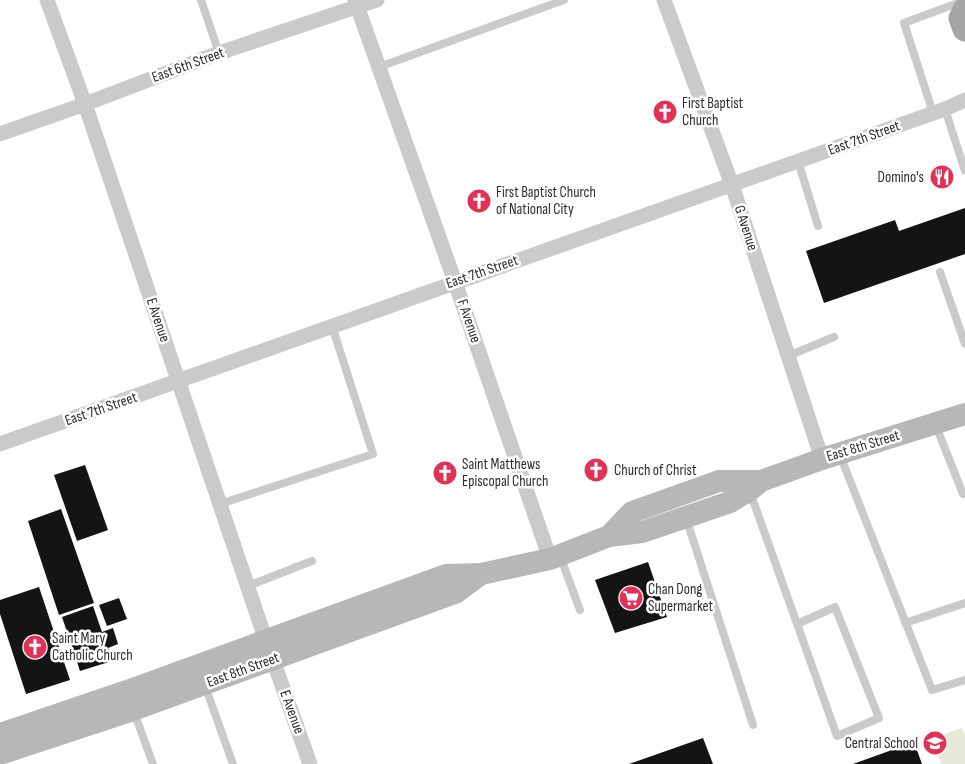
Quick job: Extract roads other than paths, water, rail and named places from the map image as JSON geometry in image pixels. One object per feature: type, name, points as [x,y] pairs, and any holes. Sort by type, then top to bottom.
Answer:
[{"type":"main road","points":[[965,10],[961,18],[965,29]]},
{"type":"main road","name":"East 8th Street","points":[[0,754],[133,710],[204,684],[270,650],[446,575],[481,574],[555,557],[609,536],[642,532],[730,502],[755,486],[830,456],[965,414]]},
{"type":"main road","name":"East 8th Street","points":[[609,536],[632,512],[719,481],[755,486]]},
{"type":"main road","name":"East 8th Street","points":[[0,734],[270,650]]},
{"type":"street","name":"E Avenue","points":[[47,0],[85,104],[310,764]]},
{"type":"street","name":"East 6th Street","points":[[0,134],[356,4],[377,0]]},
{"type":"street","name":"G Avenue","points":[[664,0],[732,185],[788,356],[830,456]]},
{"type":"street","name":"F Avenue","points":[[356,4],[555,557]]},
{"type":"street","name":"East 7th Street","points":[[0,444],[732,185],[965,100]]},
{"type":"lane","points":[[201,0],[219,53]]},
{"type":"lane","points":[[378,67],[564,0]]},
{"type":"lane","points":[[965,0],[904,23],[965,171]]},
{"type":"lane","points":[[798,161],[818,226]]},
{"type":"lane","points":[[940,272],[965,344]]},
{"type":"lane","points":[[220,504],[373,454],[332,326]]},
{"type":"lane","points":[[788,356],[834,337]]},
{"type":"lane","points":[[936,424],[962,494],[965,493]]},
{"type":"lane","points":[[830,456],[905,623],[932,690],[965,680]]},
{"type":"lane","points":[[755,486],[798,624],[837,736],[879,718],[835,607],[798,624]]},
{"type":"lane","points":[[686,516],[753,724]]},
{"type":"lane","points":[[555,557],[580,610]]},
{"type":"lane","points":[[248,586],[312,561]]},
{"type":"lane","points":[[905,623],[965,602]]},
{"type":"lane","points":[[204,684],[233,764]]},
{"type":"lane","points":[[133,710],[153,764]]},
{"type":"place","name":"First Baptist Church","points":[[665,112]]},
{"type":"place","name":"Domino's","points":[[942,177]]},
{"type":"place","name":"First Baptist Church of National City","points":[[479,201]]},
{"type":"place","name":"Church of Christ","points":[[596,470]]},
{"type":"place","name":"Saint Matthews Episcopal Church","points":[[445,473]]},
{"type":"place","name":"Chan Dong Supermarket","points":[[631,598]]},
{"type":"place","name":"Saint Mary Catholic Church","points":[[35,647]]},
{"type":"place","name":"Central School","points":[[935,743]]}]
